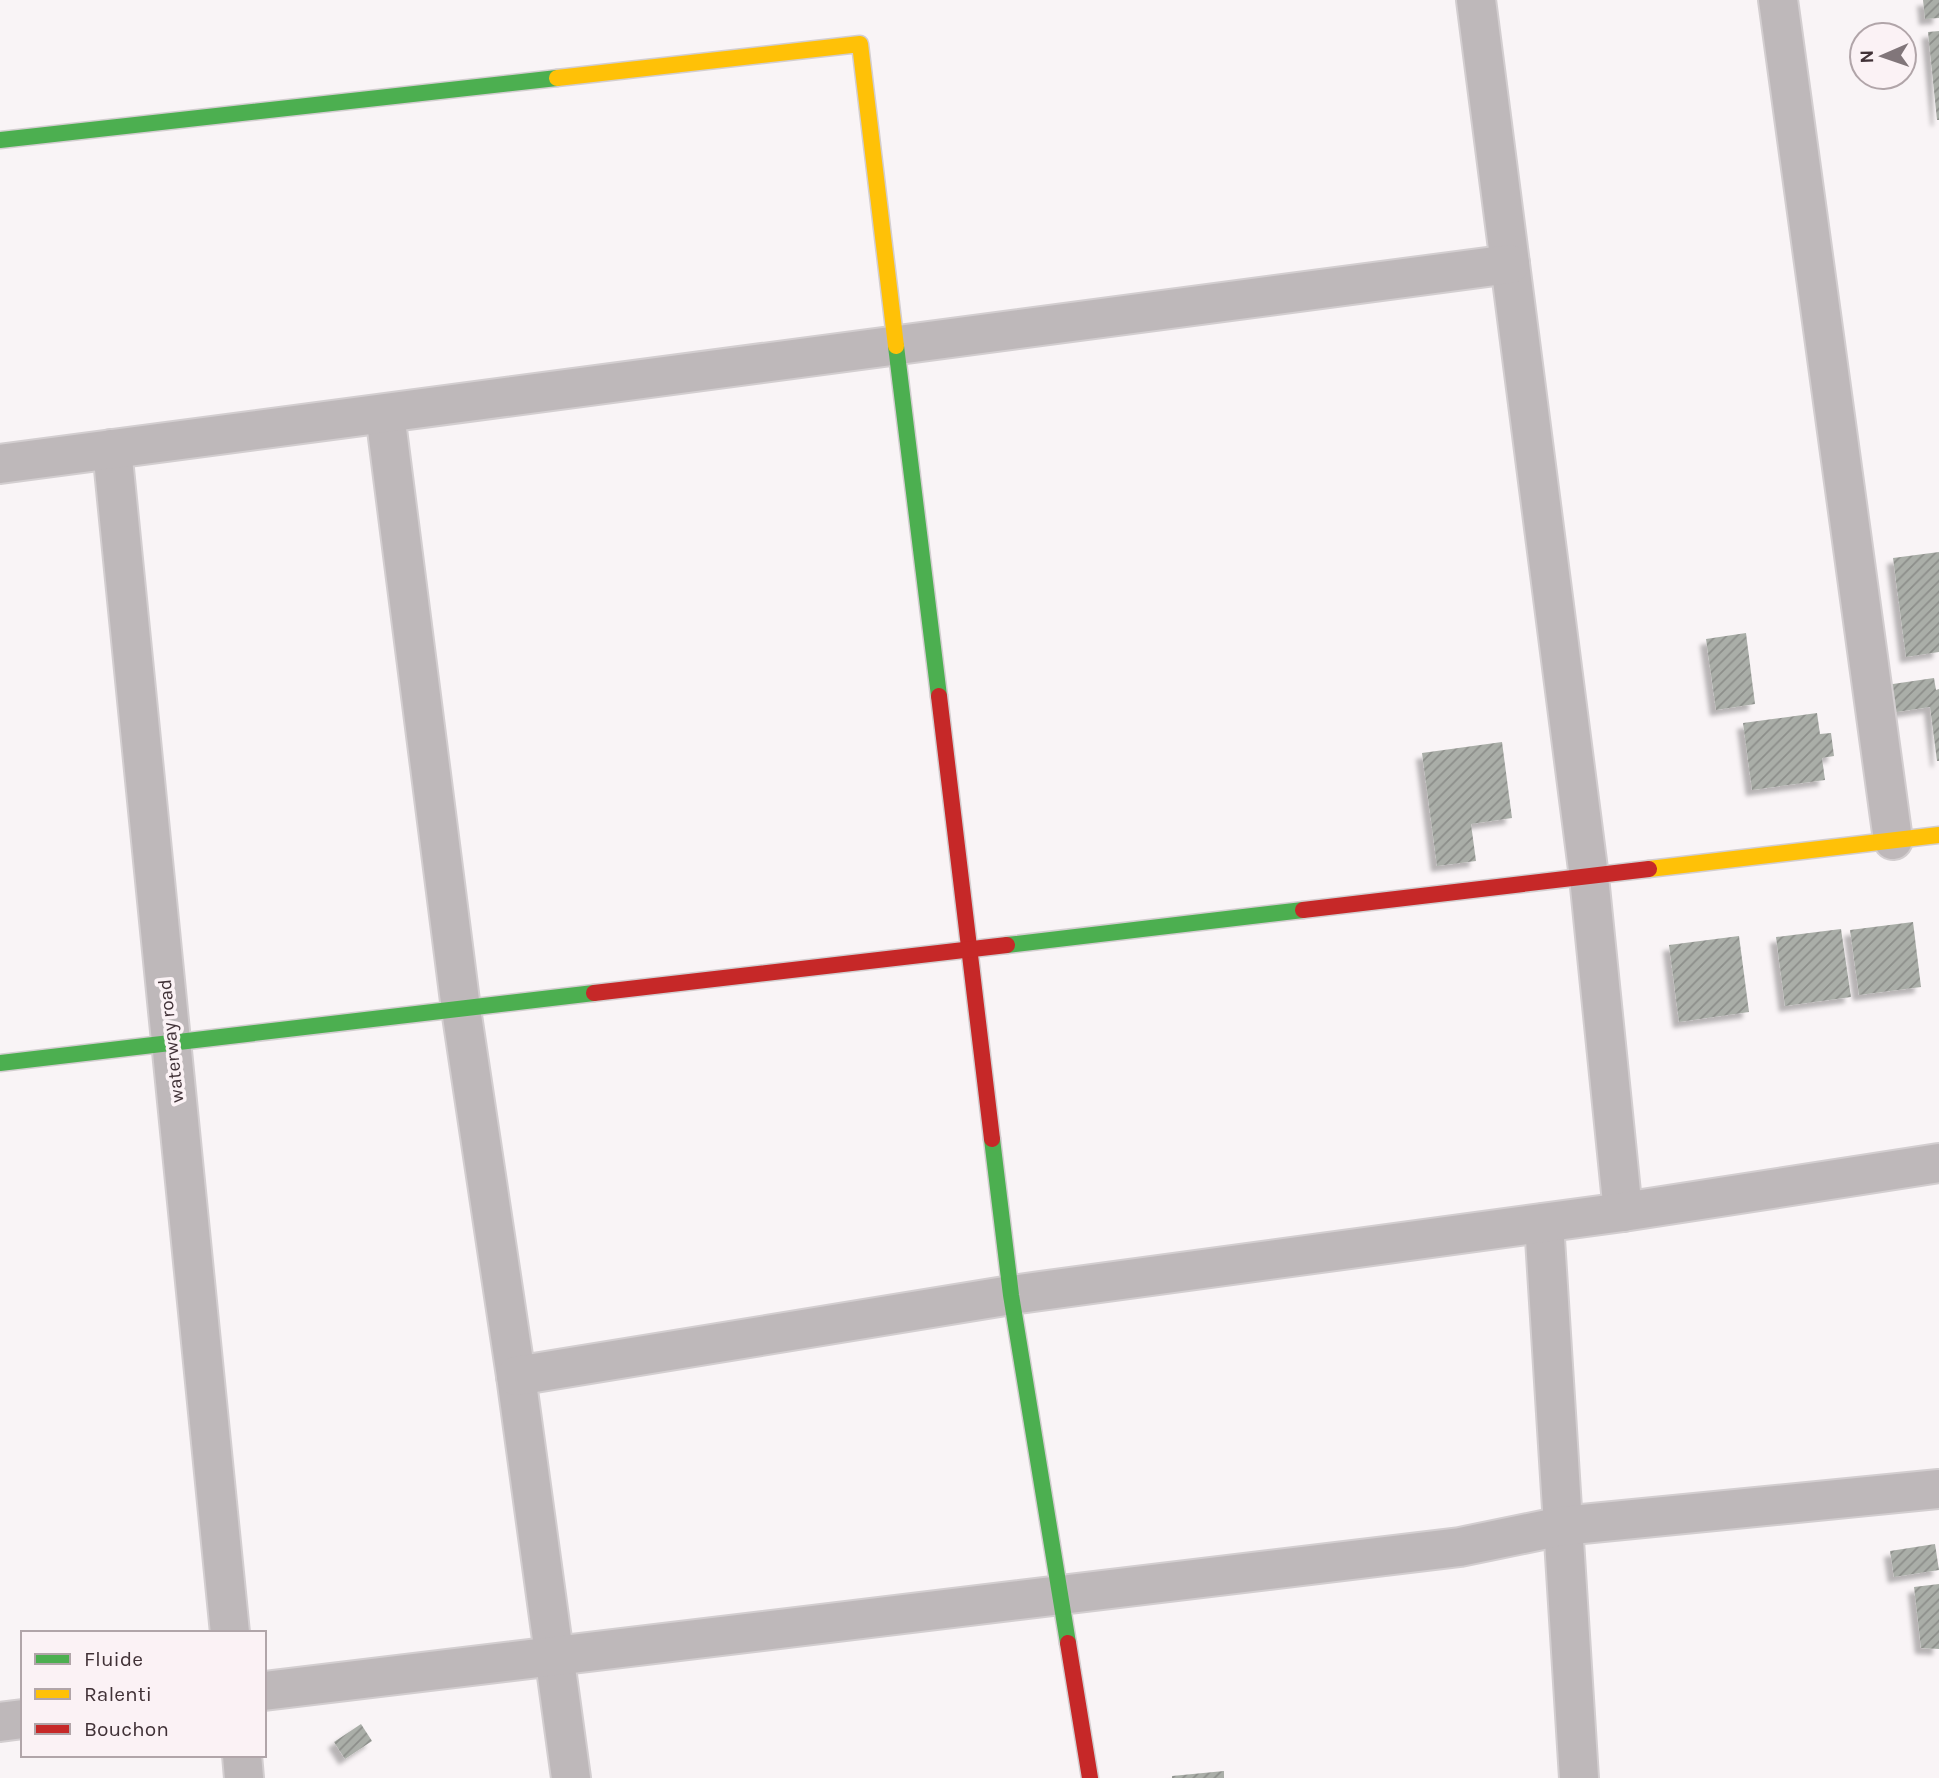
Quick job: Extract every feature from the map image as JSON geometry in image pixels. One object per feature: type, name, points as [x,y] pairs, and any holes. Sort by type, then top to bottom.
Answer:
[{"type":"street","points":[[1476,0],[1589,877],[1623,1212]]},
{"type":"street","points":[[1778,0],[1893,841]]},
{"type":"street","points":[[0,140],[860,44],[1011,1296],[1090,1778]]},
{"type":"street","points":[[0,464],[1510,264]]},
{"type":"street","points":[[384,414],[461,1009],[516,1376],[571,1778]]},
{"type":"street","name":"waterway road","points":[[112,449],[230,1631]]},
{"type":"street","points":[[0,1063],[1939,835]]},
{"type":"street","points":[[516,1376],[1011,1296],[1623,1212],[1939,1163]]},
{"type":"street","points":[[1544,1223],[1578,1778]]},
{"type":"street","points":[[266,1690],[1460,1547],[1562,1526],[1939,1489]]},
{"type":"street","points":[[0,1722],[21,1719]]},
{"type":"street","points":[[242,1757],[244,1778]]},
{"type":"building","points":[[1923,0],[1939,0],[1939,18],[1925,19]]},
{"type":"building","points":[[1939,31],[1939,120],[1937,120],[1928,32]]},
{"type":"building","points":[[1939,552],[1939,652],[1906,657],[1893,558]]},
{"type":"building","points":[[1746,633],[1755,704],[1716,710],[1706,639]]},
{"type":"building","points":[[1934,678],[1936,690],[1939,689],[1939,761],[1930,707],[1890,713],[1886,685]]},
{"type":"building","points":[[1817,713],[1820,734],[1831,733],[1834,756],[1822,758],[1825,780],[1752,790],[1743,723]]},
{"type":"building","points":[[1502,742],[1512,818],[1471,824],[1476,861],[1437,866],[1422,753]]},
{"type":"building","points":[[1913,922],[1921,987],[1859,995],[1850,930]]},
{"type":"building","points":[[1841,929],[1851,997],[1785,1006],[1776,937]]},
{"type":"building","points":[[1739,936],[1749,1012],[1679,1022],[1669,945]]},
{"type":"building","points":[[1935,1544],[1939,1570],[1894,1577],[1890,1551]]},
{"type":"building","points":[[1939,1584],[1939,1649],[1921,1648],[1914,1587]]},
{"type":"building","points":[[361,1724],[372,1741],[345,1759],[334,1742]]},
{"type":"building","points":[[1224,1771],[1224,1778],[1172,1778],[1172,1776]]},
{"type":"traffic: fast","points":[[0,140],[557,78]]},
{"type":"traffic: fast","points":[[896,346],[939,696]]},
{"type":"traffic: fast","points":[[1007,945],[1303,910]]},
{"type":"traffic: fast","points":[[0,1063],[594,993]]},
{"type":"traffic: fast","points":[[992,1139],[1011,1295],[1068,1643]]},
{"type":"traffic: slow","points":[[557,78],[860,44],[896,346]]},
{"type":"traffic: slow","points":[[1649,869],[1939,835]]},
{"type":"traffic: jam","points":[[939,696],[992,1139]]},
{"type":"traffic: jam","points":[[1303,910],[1649,869]]},
{"type":"traffic: jam","points":[[594,993],[1007,945]]},
{"type":"traffic: jam","points":[[1068,1643],[1090,1778]]}]
